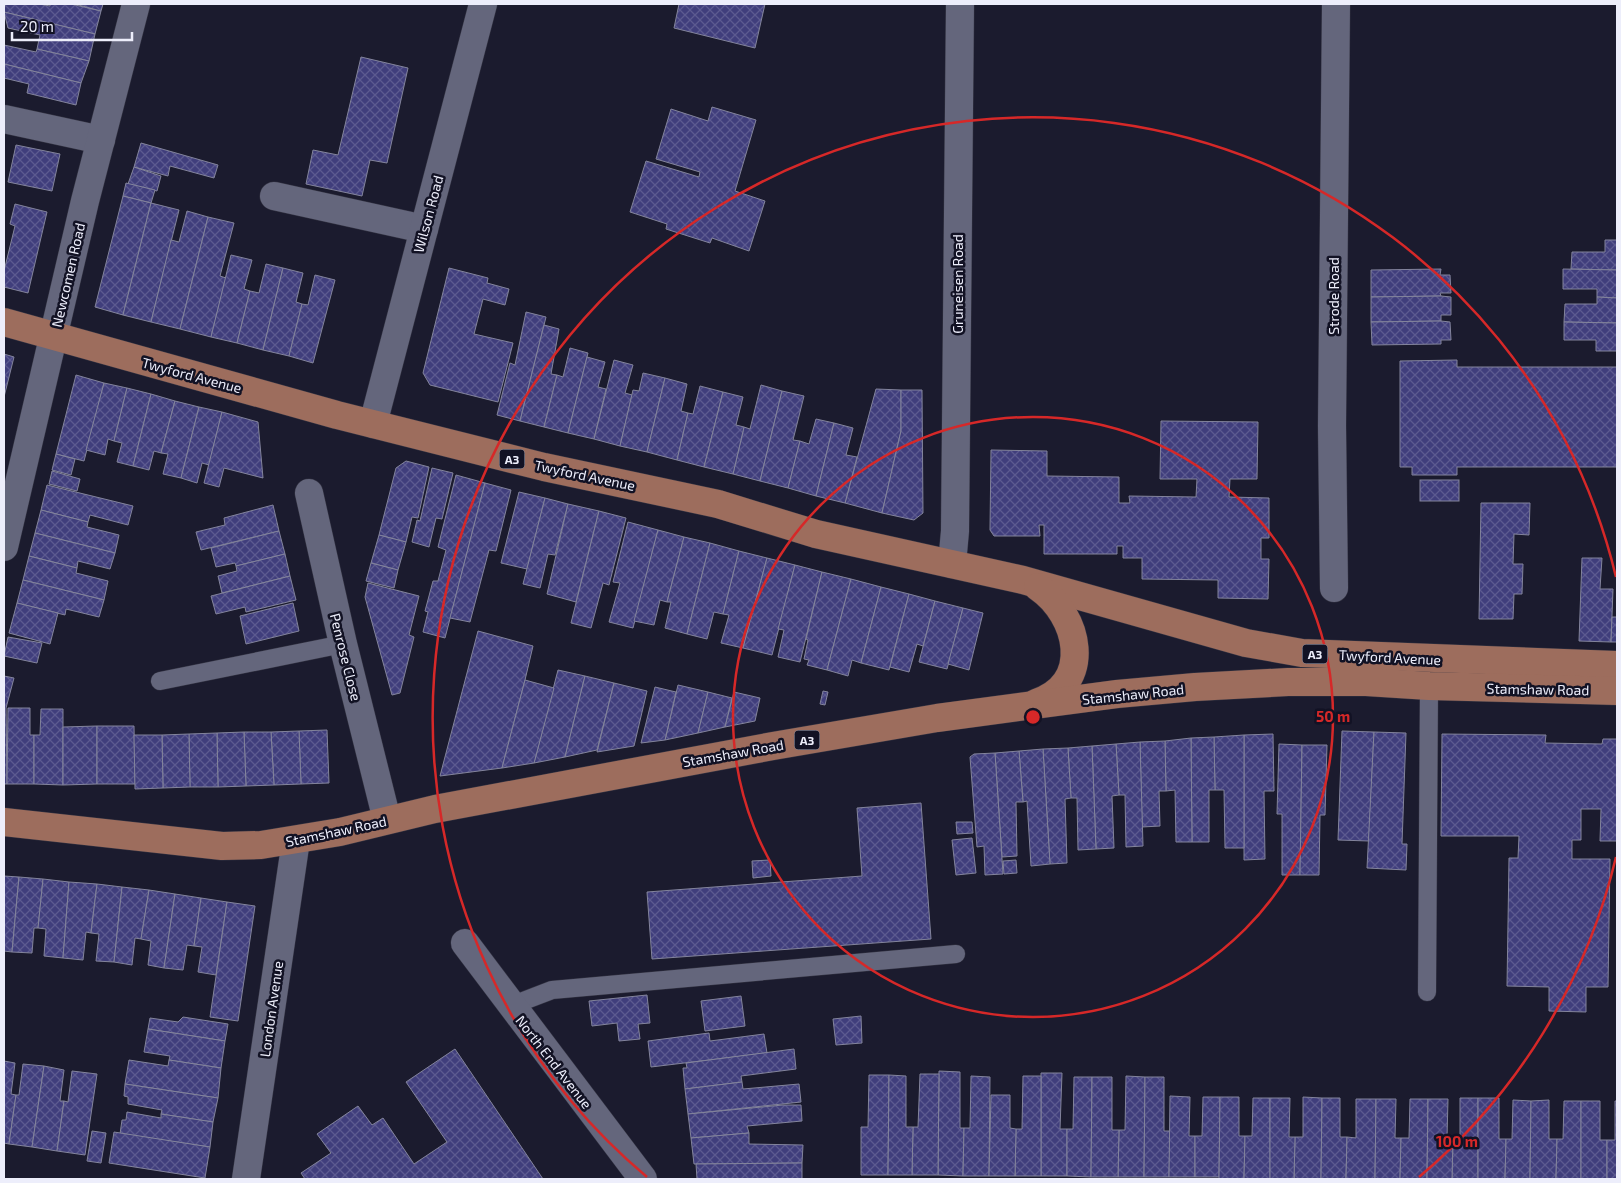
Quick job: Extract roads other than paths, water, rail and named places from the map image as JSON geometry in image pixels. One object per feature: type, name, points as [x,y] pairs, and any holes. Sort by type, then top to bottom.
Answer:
[{"type":"main road","name":"Twyford Avenue","points":[[4,322],[372,424],[544,467],[718,504],[816,534],[1023,580],[1246,643],[1302,653],[1617,665]]},
{"type":"main road","name":"Twyford Avenue","points":[[1023,580],[1039,587],[1061,608],[1073,633],[1075,646],[1072,668],[1059,689],[1040,701],[1025,706]]},
{"type":"main road","name":"Stamshaw Road","points":[[4,822],[222,846],[261,845],[296,840],[436,809],[764,747],[937,718],[1025,706],[1166,690],[1288,682],[1366,682],[1429,686],[1617,691]]},
{"type":"street","name":"Newcomen Road","points":[[4,547],[100,140],[136,4]]},
{"type":"street","name":"Wilson Road","points":[[372,424],[483,4]]},
{"type":"street","name":"Gruneisen Road","points":[[952,564],[955,531],[960,4]]},
{"type":"street","name":"Strode Road","points":[[1334,588],[1332,426],[1336,4]]},
{"type":"street","points":[[4,119],[100,140]]},
{"type":"street","points":[[274,196],[424,230]]},
{"type":"street","name":"Penrose Close","points":[[309,492],[342,644],[387,820]]},
{"type":"street","name":"London Avenue","points":[[246,1179],[296,840]]},
{"type":"street","name":"North End Avenue","points":[[465,944],[510,1006],[643,1179]]},
{"type":"lane","points":[[160,681],[342,644]]},
{"type":"lane","points":[[1427,992],[1429,686]]},
{"type":"lane","points":[[510,1006],[552,990],[956,954]]}]
